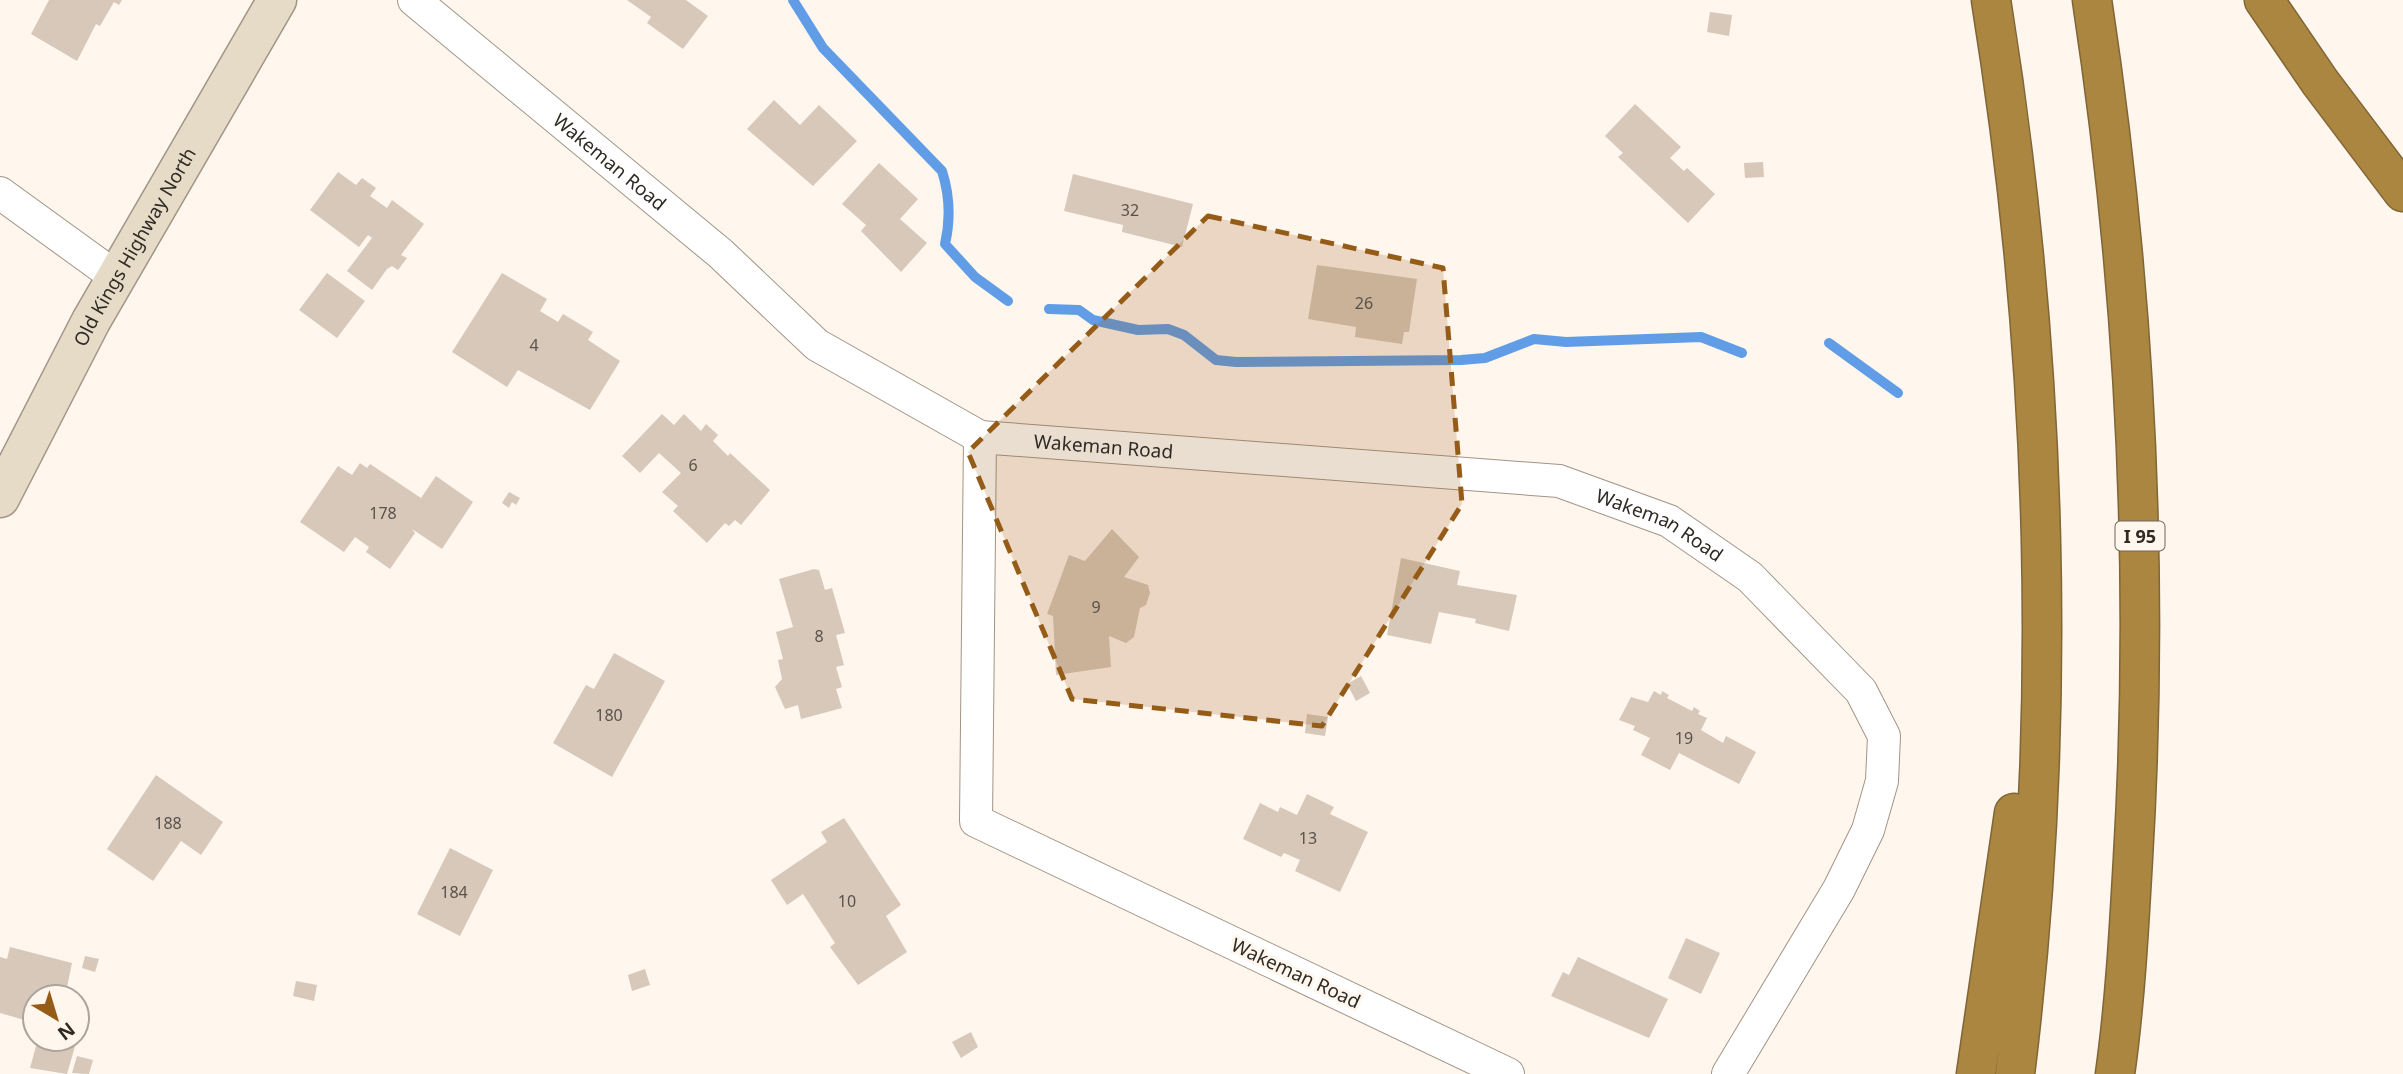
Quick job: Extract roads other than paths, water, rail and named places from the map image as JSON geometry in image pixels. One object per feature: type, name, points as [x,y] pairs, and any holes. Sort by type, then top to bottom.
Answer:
[{"type":"highway","points":[[1982,0],[2004,79]]},
{"type":"highway","points":[[1991,0],[2004,79],[2032,351],[2042,621],[2040,756],[2032,892],[2015,1074]]},
{"type":"highway","name":"I 95","points":[[2092,0],[2108,104],[2122,241],[2140,515],[2138,777],[2129,929],[2115,1074]]},
{"type":"highway","points":[[2264,0],[2320,82],[2403,192]]},
{"type":"highway","points":[[1976,1074],[2042,621]]},
{"type":"main road","name":"Old Kings Highway North","points":[[0,498],[116,277],[276,0]]},
{"type":"street","name":"Wakeman Road","points":[[414,0],[720,253],[817,345],[980,437],[1559,481],[1669,521],[1750,577],[1861,691],[1884,736],[1882,781],[1868,830],[1839,889],[1728,1074]]},
{"type":"street","points":[[0,193],[116,277]]},
{"type":"street","name":"Wakeman Road","points":[[980,437],[976,821],[1508,1074]]},
{"type":"waterway","points":[[793,0],[823,48],[942,171],[949,207],[945,244],[975,277],[1008,301]]},
{"type":"waterway","points":[[1049,309],[1079,310],[1093,320],[1138,330],[1168,329],[1184,335],[1216,360],[1236,362],[1461,360],[1485,358],[1534,339],[1566,342],[1701,337],[1742,353]]},
{"type":"waterway","points":[[1829,343],[1898,393]]}]
